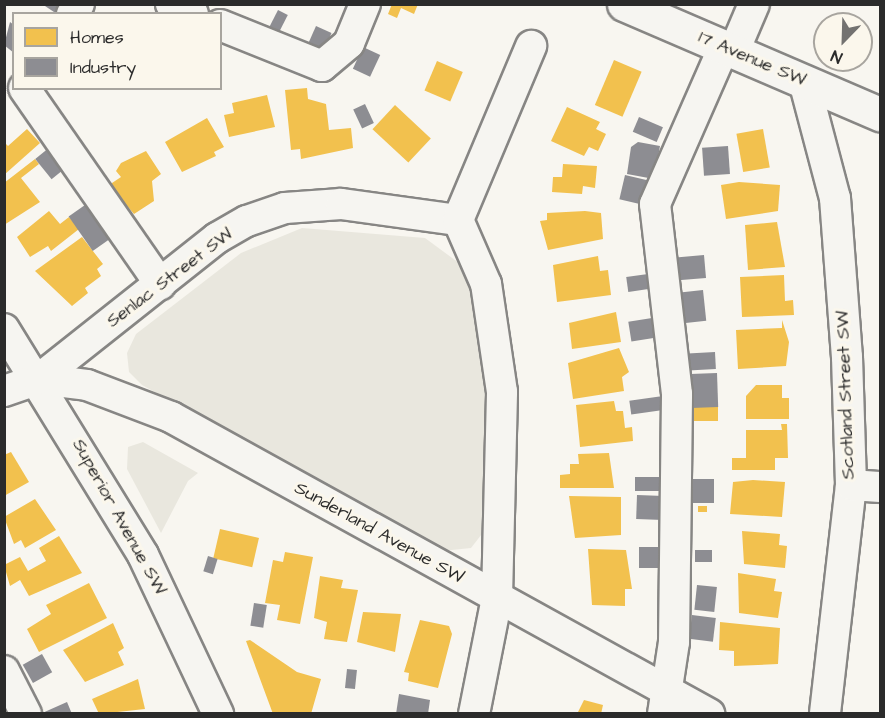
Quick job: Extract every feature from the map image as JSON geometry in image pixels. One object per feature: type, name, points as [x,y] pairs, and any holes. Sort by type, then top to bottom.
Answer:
[{"type":"main road","name":"17 Avenue SW","points":[[624,4],[880,114]]},
{"type":"street","points":[[171,4],[189,12]]},
{"type":"street","points":[[222,26],[322,66],[349,43],[365,4]]},
{"type":"street","points":[[666,702],[674,642],[677,394],[655,204],[729,49],[754,4]]},
{"type":"street","points":[[474,714],[497,598],[504,474],[500,371],[486,284],[458,220],[531,46]]},
{"type":"street","name":"Scotland Street SW","points":[[804,81],[835,198],[850,484],[825,714]]},
{"type":"street","points":[[25,90],[160,284]]},
{"type":"street","name":"Senlac Street SW","points":[[4,392],[39,380],[217,238],[285,208],[341,204],[458,220]]},
{"type":"street","name":"Superior Avenue SW","points":[[4,328],[39,380],[143,555],[218,714]]},
{"type":"street","name":"Sunderland Avenue SW","points":[[39,380],[133,399],[497,598],[666,702],[710,714]]},
{"type":"street","points":[[850,484],[880,487]]},
{"type":"street","points":[[4,671],[26,714]]},
{"type":"shaded area","points":[[302,228],[425,238],[463,266],[477,319],[488,424],[485,530],[471,548],[442,551],[142,385],[129,372],[127,353],[136,334],[241,253]]},
{"type":"shaded area","points":[[143,442],[198,473],[188,481],[161,533],[127,469],[128,447]]},
{"type":"building: Homes","points":[[392,4],[418,4],[414,14],[401,8],[397,18],[388,14]]},
{"type":"building: Homes","points":[[614,60],[642,72],[622,117],[595,105]]},
{"type":"building: Homes","points":[[437,61],[463,72],[450,101],[424,90]]},
{"type":"building: Homes","points":[[307,88],[308,99],[326,104],[329,130],[351,128],[353,148],[301,159],[300,149],[291,150],[285,90]]},
{"type":"building: Homes","points":[[267,95],[275,127],[229,137],[224,115],[234,113],[232,103]]},
{"type":"building: Homes","points":[[395,105],[431,138],[408,163],[372,129]]},
{"type":"building: Homes","points":[[567,107],[600,122],[596,129],[606,134],[598,151],[589,147],[584,156],[551,141]]},
{"type":"building: Homes","points":[[207,118],[224,147],[214,152],[216,156],[182,172],[165,142]]},
{"type":"building: Homes","points":[[27,129],[40,143],[4,175],[4,142],[8,146]]},
{"type":"building: Homes","points":[[763,129],[770,167],[743,172],[736,134]]},
{"type":"building: Homes","points":[[146,151],[161,174],[152,181],[154,201],[134,214],[109,185],[121,177],[116,171],[121,163]]},
{"type":"building: Homes","points":[[35,159],[39,164],[21,178],[40,202],[4,225],[4,183]]},
{"type":"building: Homes","points":[[563,164],[597,166],[595,188],[583,186],[582,194],[552,192],[553,177],[562,177]]},
{"type":"building: Homes","points":[[739,182],[780,185],[778,211],[726,219],[721,185]]},
{"type":"building: Homes","points":[[49,211],[60,224],[69,217],[79,229],[51,251],[48,246],[30,257],[17,237]]},
{"type":"building: Homes","points":[[585,211],[601,213],[603,239],[548,250],[540,221],[547,220],[547,213]]},
{"type":"building: Homes","points":[[777,222],[785,267],[748,270],[745,225]]},
{"type":"building: Homes","points":[[82,237],[103,264],[97,269],[101,276],[85,288],[88,293],[72,306],[35,271]]},
{"type":"building: Homes","points":[[598,256],[600,271],[608,270],[611,295],[557,302],[553,265]]},
{"type":"building: Homes","points":[[784,275],[785,301],[793,300],[794,315],[742,317],[740,277]]},
{"type":"building: Homes","points":[[616,312],[621,342],[572,349],[569,323]]},
{"type":"building: Homes","points":[[782,320],[789,342],[786,366],[738,369],[736,330],[782,328]]},
{"type":"building: Homes","points":[[619,348],[629,372],[622,377],[624,391],[573,399],[568,363]]},
{"type":"building: Homes","points":[[756,385],[782,385],[782,398],[789,398],[789,419],[746,419],[746,396]]},
{"type":"building: Homes","points":[[614,401],[616,411],[623,411],[625,428],[632,427],[633,441],[580,447],[576,405]]},
{"type":"building: Homes","points":[[691,407],[718,407],[718,421],[691,421]]},
{"type":"building: Homes","points":[[781,424],[787,424],[788,458],[775,458],[775,470],[732,470],[732,458],[746,458],[746,430],[782,430]]},
{"type":"building: Homes","points":[[11,452],[29,482],[4,496],[4,455]]},
{"type":"building: Homes","points":[[609,453],[614,488],[560,488],[560,475],[570,474],[570,464],[579,464],[578,454]]},
{"type":"building: Homes","points":[[753,480],[785,482],[782,517],[730,514],[733,482]]},
{"type":"building: Homes","points":[[569,496],[621,497],[621,535],[575,538]]},
{"type":"building: Homes","points":[[35,499],[56,530],[25,548],[21,540],[14,544],[4,517]]},
{"type":"building: Homes","points":[[698,506],[707,506],[707,512],[698,512]]},
{"type":"building: Homes","points":[[220,529],[259,538],[252,567],[213,558]]},
{"type":"building: Homes","points":[[742,531],[780,534],[779,545],[787,546],[785,568],[744,564]]},
{"type":"building: Homes","points":[[59,536],[82,573],[29,596],[20,580],[10,586],[4,565],[20,557],[28,571],[46,561],[39,548]]},
{"type":"building: Homes","points":[[588,549],[626,550],[632,589],[625,589],[625,606],[592,605]]},
{"type":"building: Homes","points":[[285,552],[313,557],[300,624],[277,620],[280,605],[265,603],[273,560],[283,562]]},
{"type":"building: Homes","points":[[738,573],[776,579],[774,591],[782,592],[778,618],[739,613]]},
{"type":"building: Homes","points":[[320,576],[343,580],[341,588],[358,590],[347,642],[324,639],[327,622],[314,618]]},
{"type":"building: Homes","points":[[89,583],[107,618],[39,652],[27,629],[51,614],[46,605]]},
{"type":"building: Homes","points":[[363,612],[401,614],[395,652],[357,642]]},
{"type":"building: Homes","points":[[420,620],[449,626],[452,634],[438,688],[408,681],[409,673],[404,672]]},
{"type":"building: Homes","points":[[720,622],[780,628],[778,664],[734,666],[734,651],[719,650]]},
{"type":"building: Homes","points":[[113,623],[124,648],[118,652],[124,665],[85,682],[63,650]]},
{"type":"building: Homes","points":[[250,640],[297,672],[321,679],[311,714],[273,714],[246,641]]},
{"type":"building: Homes","points":[[138,679],[145,709],[99,714],[92,699]]},
{"type":"building: Homes","points":[[584,700],[603,705],[601,714],[577,714]]},
{"type":"building: Industry","points":[[42,4],[65,4],[59,12],[54,12]]},
{"type":"building: Industry","points":[[278,10],[288,15],[277,35],[268,30]]},
{"type":"building: Industry","points":[[10,22],[12,24],[12,51],[4,45]]},
{"type":"building: Industry","points":[[316,26],[332,33],[323,52],[307,45]]},
{"type":"building: Industry","points":[[363,47],[380,55],[370,77],[353,69]]},
{"type":"building: Industry","points":[[365,104],[374,123],[362,129],[353,109]]},
{"type":"building: Industry","points":[[639,117],[663,127],[657,142],[633,132]]},
{"type":"building: Industry","points":[[638,142],[660,146],[654,179],[627,174],[631,147]]},
{"type":"building: Industry","points":[[728,146],[730,174],[704,176],[702,148]]},
{"type":"building: Industry","points":[[50,147],[66,167],[52,179],[35,159]]},
{"type":"building: Industry","points":[[625,175],[647,180],[642,205],[619,199]]},
{"type":"building: Industry","points":[[85,205],[109,239],[93,251],[69,216]]},
{"type":"building: Industry","points":[[704,255],[706,278],[675,281],[673,258]]},
{"type":"building: Industry","points":[[648,274],[650,289],[628,292],[626,277]]},
{"type":"building: Industry","points":[[703,290],[706,321],[683,323],[680,292]]},
{"type":"building: Industry","points":[[652,318],[655,338],[631,342],[628,322]]},
{"type":"building: Industry","points":[[715,352],[716,369],[684,371],[683,354]]},
{"type":"building: Industry","points":[[717,373],[718,407],[691,408],[690,374]]},
{"type":"building: Industry","points":[[663,396],[665,410],[631,415],[629,401]]},
{"type":"building: Industry","points":[[635,477],[662,477],[662,491],[635,491]]},
{"type":"building: Industry","points":[[693,479],[714,479],[714,503],[693,503]]},
{"type":"building: Industry","points":[[637,495],[664,496],[663,520],[636,519]]},
{"type":"building: Industry","points":[[639,547],[664,547],[664,568],[639,568]]},
{"type":"building: Industry","points":[[695,550],[712,550],[712,562],[695,562]]},
{"type":"building: Industry","points":[[208,556],[218,559],[213,574],[203,571]]},
{"type":"building: Industry","points":[[697,585],[717,587],[714,612],[694,610]]},
{"type":"building: Industry","points":[[254,603],[267,605],[263,628],[250,626]]},
{"type":"building: Industry","points":[[692,615],[716,618],[713,642],[689,639]]},
{"type":"building: Industry","points":[[42,654],[52,672],[33,683],[23,665]]},
{"type":"building: Industry","points":[[347,669],[357,670],[355,689],[345,688]]},
{"type":"building: Industry","points":[[399,694],[430,700],[428,714],[396,714]]},
{"type":"building: Industry","points":[[67,702],[72,714],[40,714]]}]
